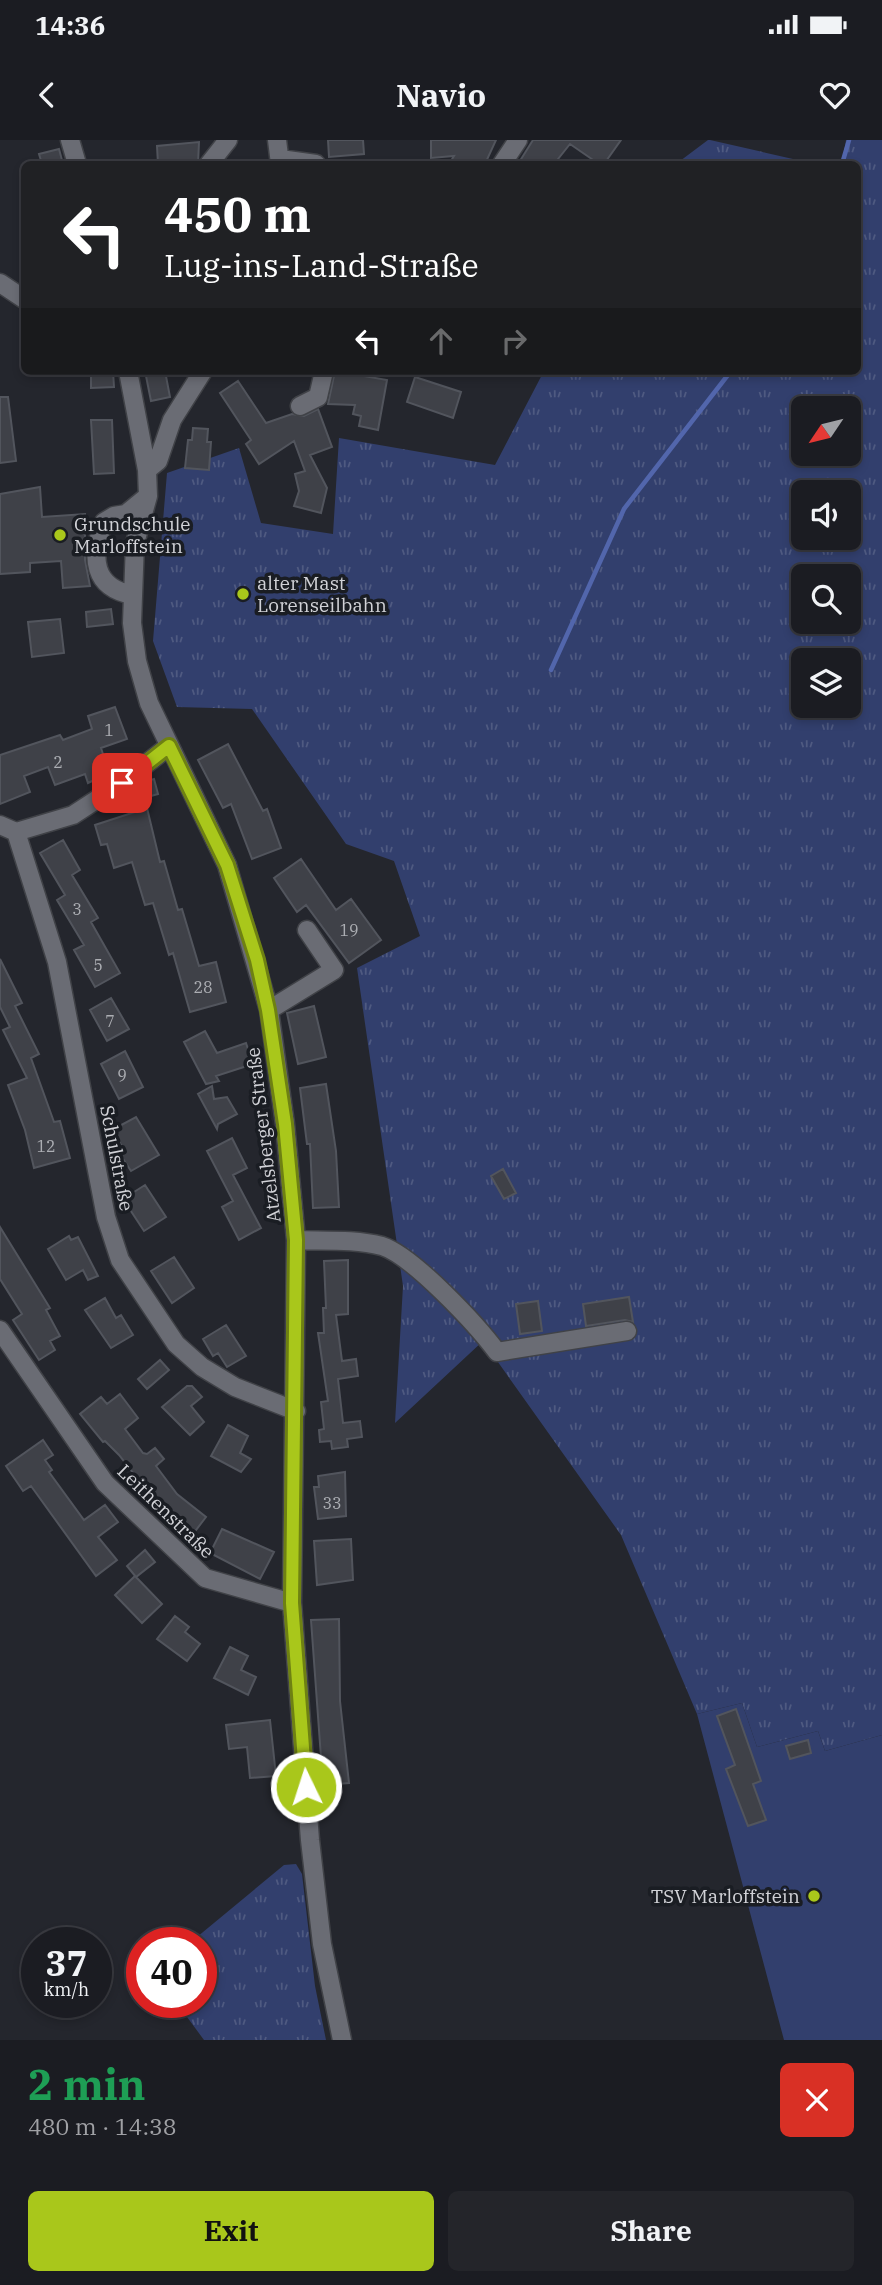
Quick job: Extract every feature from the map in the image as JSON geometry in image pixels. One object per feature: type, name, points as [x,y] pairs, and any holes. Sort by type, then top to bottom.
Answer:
[{"type":"street","points":[[70,140],[76,161]]},
{"type":"street","points":[[211,161],[228,140]]},
{"type":"street","points":[[277,140],[280,161]]},
{"type":"street","points":[[504,161],[515,142]]},
{"type":"street","points":[[0,283],[21,297]]},
{"type":"street","name":"Atzelsberger Straße","points":[[129,375],[147,470],[148,496],[135,543],[132,623],[137,661],[149,703],[227,865],[268,1010],[285,1124],[296,1240],[292,1603],[310,1839],[322,1944],[342,2040]]},
{"type":"street","points":[[147,470],[158,461],[172,420],[200,375]]},
{"type":"street","points":[[300,406],[318,397],[323,375]]},
{"type":"street","points":[[133,595],[115,592],[106,586],[98,574],[98,545],[104,523],[114,516],[126,514],[148,496]]},
{"type":"street","points":[[8,829],[73,815],[122,783],[169,746]]},
{"type":"street","name":"Schulstraße","points":[[8,829],[57,962],[106,1217],[120,1261],[176,1344],[202,1367],[235,1387],[296,1410]]},
{"type":"street","points":[[268,1010],[334,970],[307,930]]},
{"type":"street","points":[[296,1240],[362,1243],[392,1250],[437,1288],[497,1352],[627,1331]]},
{"type":"street","name":"Leithenstraße","points":[[0,1330],[105,1483],[205,1578],[292,1603]]},
{"type":"green space","points":[[710,140],[802,161],[680,161]]},
{"type":"green space","points":[[846,140],[882,140],[882,1735],[825,1751],[818,1731],[757,1747],[742,1703],[697,1714],[621,1535],[483,1341],[395,1423],[403,1286],[357,968],[420,936],[394,861],[346,844],[252,709],[177,707],[153,641],[167,473],[239,448],[261,523],[333,534],[339,438],[495,465],[542,375],[861,375],[861,161],[842,161]]},
{"type":"green space","name":"TSV Marloffstein","points":[[742,1703],[757,1747],[818,1731],[825,1751],[882,1735],[882,2040],[784,2040],[697,1714]]},
{"type":"green space","points":[[296,1864],[302,1874],[315,1986],[326,2040],[204,2040],[188,2018],[217,2018],[217,1927],[209,1927],[284,1865]]},
{"type":"building","points":[[328,140],[363,140],[364,154],[329,157]]},
{"type":"building","points":[[431,140],[496,140],[486,161],[451,161],[454,156],[431,158]]},
{"type":"building","points":[[533,140],[621,140],[606,161],[595,161],[570,144],[556,161],[520,161]]},
{"type":"building","points":[[199,142],[198,161],[158,161],[157,146]]},
{"type":"building","points":[[59,149],[62,161],[41,161],[39,154]]},
{"type":"building","points":[[91,375],[113,375],[114,387],[91,388]]},
{"type":"building","points":[[146,375],[166,375],[170,397],[151,401]]},
{"type":"building","points":[[334,375],[358,375],[387,380],[378,430],[359,426],[361,416],[353,414],[355,405],[328,404]]},
{"type":"building","points":[[415,377],[461,392],[453,418],[407,402]]},
{"type":"building","points":[[238,381],[266,423],[292,414],[304,416],[318,409],[332,447],[310,455],[327,488],[321,513],[294,506],[299,491],[295,474],[305,471],[294,441],[259,464],[246,444],[251,440],[220,393]]},
{"type":"building","points":[[0,397],[8,397],[16,461],[0,463]]},
{"type":"building","points":[[91,420],[112,420],[114,473],[94,474]]},
{"type":"building","points":[[193,428],[208,429],[207,442],[211,442],[209,470],[185,468],[188,440],[192,440]]},
{"type":"building","points":[[40,487],[42,517],[85,514],[85,560],[90,586],[63,588],[61,561],[30,563],[30,572],[0,574],[0,494]]},
{"type":"building","points":[[111,609],[113,624],[87,627],[86,612]]},
{"type":"building","points":[[60,619],[64,653],[32,657],[28,622]]},
{"type":"building","points":[[115,707],[127,739],[101,748],[109,773],[88,783],[85,774],[55,785],[48,767],[24,776],[30,792],[0,804],[0,755],[60,735],[63,740],[92,729],[88,716]]},
{"type":"building","points":[[228,744],[263,811],[267,809],[281,848],[252,859],[231,804],[223,808],[198,760]]},
{"type":"building","points":[[154,779],[158,794],[144,798],[141,783]]},
{"type":"building","points":[[147,808],[160,862],[164,861],[178,910],[182,909],[199,966],[216,962],[226,1002],[190,1012],[173,953],[169,955],[153,903],[145,905],[132,862],[114,868],[107,844],[101,845],[95,825]]},
{"type":"building","points":[[63,840],[80,870],[72,875],[98,918],[91,922],[120,973],[95,987],[74,950],[84,945],[57,900],[65,895],[40,853]]},
{"type":"building","points":[[301,859],[336,910],[351,899],[381,940],[349,963],[306,905],[297,912],[274,878]]},
{"type":"building","points":[[0,959],[22,1003],[15,1006],[39,1054],[31,1058],[54,1122],[60,1121],[70,1158],[34,1168],[25,1130],[8,1085],[27,1078],[3,1030],[10,1027],[0,1007]]},
{"type":"building","points":[[111,998],[129,1029],[107,1041],[90,1010]]},
{"type":"building","points":[[314,1006],[326,1057],[298,1064],[287,1013]]},
{"type":"building","points":[[205,1031],[217,1053],[246,1043],[253,1064],[216,1076],[219,1081],[206,1084],[184,1042]]},
{"type":"building","points":[[125,1051],[143,1087],[119,1099],[101,1064]]},
{"type":"building","points":[[326,1084],[336,1151],[339,1207],[313,1208],[310,1144],[307,1144],[300,1088]]},
{"type":"building","points":[[212,1086],[214,1099],[227,1097],[237,1114],[218,1124],[217,1129],[198,1094]]},
{"type":"building","points":[[136,1117],[159,1155],[131,1171],[116,1148],[121,1145],[112,1130]]},
{"type":"building","points":[[232,1138],[247,1168],[233,1175],[261,1228],[239,1240],[222,1207],[233,1201],[207,1151]]},
{"type":"building","points":[[503,1169],[516,1193],[504,1199],[491,1176]]},
{"type":"building","points":[[145,1185],[166,1217],[144,1231],[123,1199]]},
{"type":"building","points":[[0,1227],[50,1308],[46,1310],[60,1336],[50,1341],[55,1350],[39,1360],[13,1320],[22,1314],[0,1279]]},
{"type":"building","points":[[69,1236],[71,1240],[78,1237],[98,1276],[88,1280],[83,1270],[66,1280],[48,1249]]},
{"type":"building","points":[[174,1257],[194,1288],[172,1303],[151,1271]]},
{"type":"building","points":[[348,1260],[348,1314],[336,1315],[342,1361],[356,1359],[358,1376],[338,1379],[343,1423],[360,1421],[362,1437],[347,1439],[348,1447],[332,1449],[331,1441],[320,1442],[319,1430],[324,1429],[321,1402],[328,1401],[318,1333],[324,1333],[324,1261]]},
{"type":"building","points":[[629,1297],[633,1322],[625,1320],[586,1326],[583,1304]]},
{"type":"building","points":[[105,1298],[116,1318],[121,1315],[133,1335],[111,1348],[85,1310]]},
{"type":"building","points":[[538,1301],[542,1331],[520,1334],[516,1304]]},
{"type":"building","points":[[226,1325],[246,1356],[227,1367],[218,1353],[213,1356],[203,1339]]},
{"type":"building","points":[[160,1360],[169,1370],[147,1389],[138,1379]]},
{"type":"building","points":[[187,1386],[192,1386],[202,1397],[191,1406],[204,1422],[190,1435],[162,1407]]},
{"type":"building","points":[[120,1394],[138,1418],[125,1429],[143,1453],[147,1454],[155,1448],[164,1459],[156,1466],[177,1494],[206,1517],[193,1534],[162,1510],[119,1455],[103,1442],[80,1414],[101,1397],[107,1404]]},
{"type":"building","points":[[228,1425],[248,1436],[240,1453],[251,1459],[241,1472],[211,1456]]},
{"type":"building","points":[[43,1440],[53,1455],[45,1460],[52,1470],[49,1472],[84,1520],[105,1505],[118,1522],[98,1537],[117,1560],[96,1576],[31,1486],[23,1491],[6,1466]]},
{"type":"building","points":[[345,1472],[346,1516],[318,1519],[314,1487],[319,1487],[318,1476]]},
{"type":"building","points":[[222,1529],[274,1552],[260,1579],[210,1553]]},
{"type":"building","points":[[351,1539],[353,1580],[317,1585],[314,1541]]},
{"type":"building","points":[[145,1550],[155,1562],[136,1577],[127,1566]]},
{"type":"building","points":[[135,1576],[162,1604],[142,1623],[115,1595]]},
{"type":"building","points":[[175,1616],[189,1627],[185,1632],[200,1644],[187,1661],[157,1639]]},
{"type":"building","points":[[339,1619],[340,1701],[349,1783],[323,1785],[311,1620]]},
{"type":"building","points":[[230,1647],[248,1656],[241,1670],[256,1677],[248,1695],[214,1678]]},
{"type":"building","points":[[736,1709],[761,1781],[753,1784],[766,1820],[748,1826],[726,1769],[735,1765],[717,1716]]},
{"type":"building","points":[[270,1720],[276,1776],[250,1778],[247,1747],[229,1749],[226,1725]]},
{"type":"building","points":[[808,1740],[811,1753],[790,1759],[786,1746]]},
{"type":"waterway","points":[[843,161],[849,140]]},
{"type":"waterway","points":[[551,670],[624,509],[728,375]]},
{"type":"place","name":"Grundschule Marloffstein","points":[[60,535]]},
{"type":"place","name":"alter Mast Lorenseilbahn","points":[[243,594]]},
{"type":"place","name":"TSV Marloffstein","points":[[814,1896]]},
{"type":"route","points":[[122,783],[169,746],[227,865],[257,960],[268,1010],[285,1124],[296,1240],[292,1603],[306,1787]]}]
